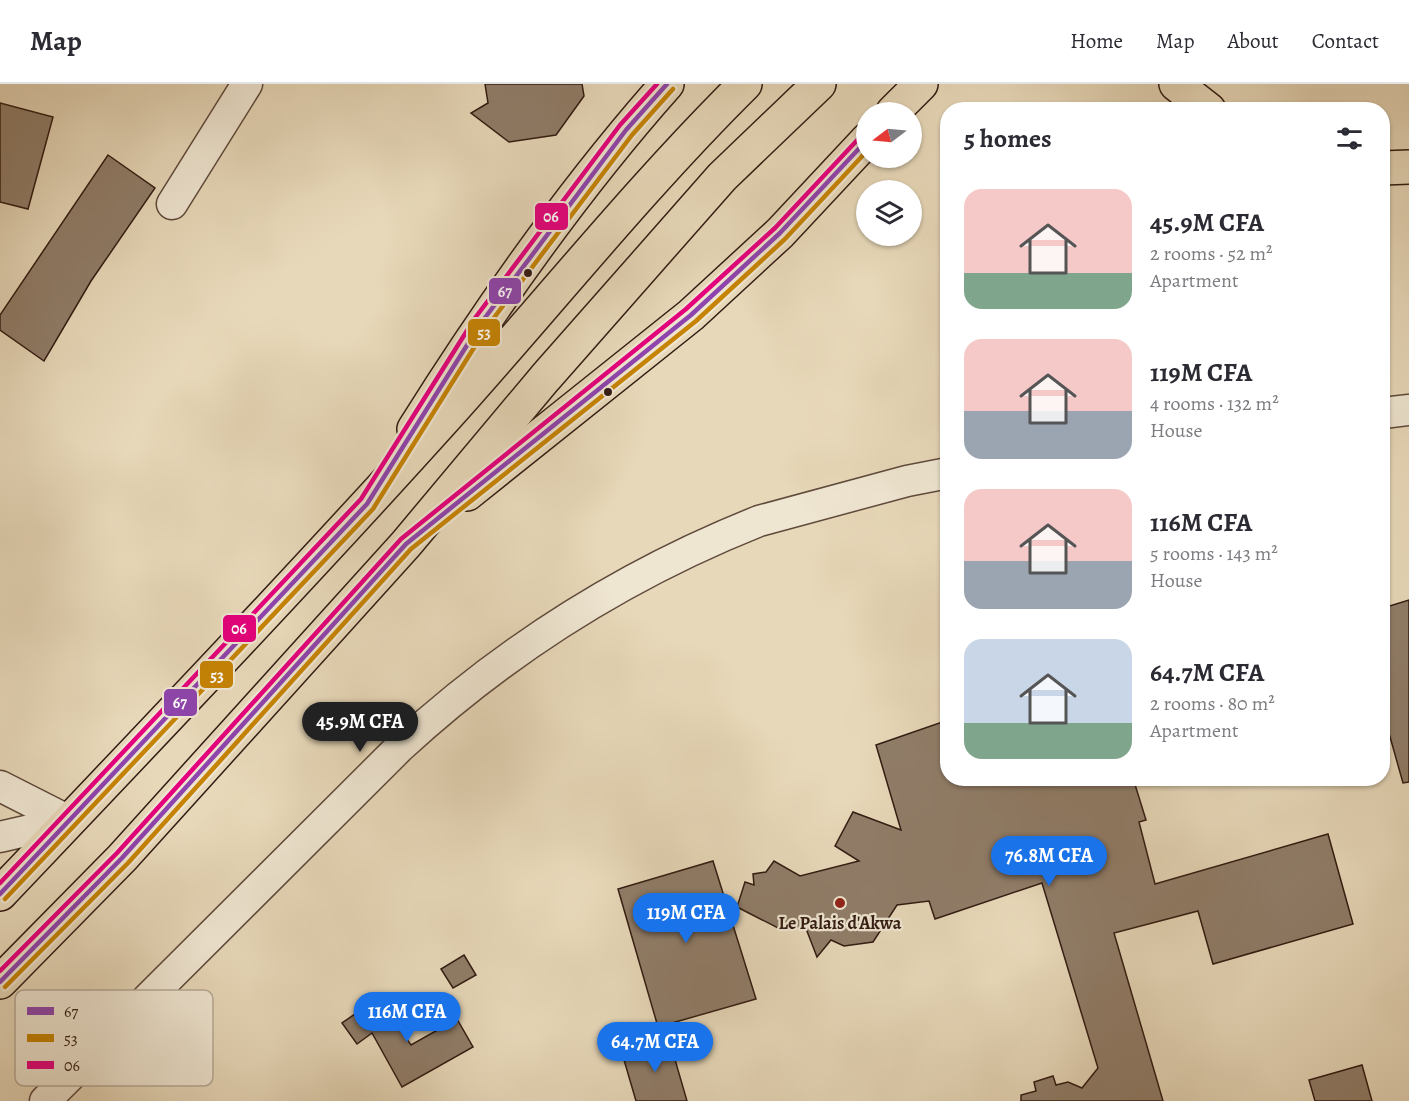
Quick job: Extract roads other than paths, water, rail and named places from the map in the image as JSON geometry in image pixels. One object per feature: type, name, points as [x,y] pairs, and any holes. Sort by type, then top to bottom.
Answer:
[{"type":"main road","points":[[367,504],[481,323],[626,130],[667,84]]},
{"type":"main road","points":[[0,894],[367,504],[508,347],[684,144],[745,84]]},
{"type":"main road","points":[[0,982],[122,858],[406,544],[545,378],[722,177],[819,84]]},
{"type":"main road","points":[[903,102],[921,84]]},
{"type":"main road","points":[[1176,84],[1199,102]]},
{"type":"main road","points":[[406,544],[691,315],[780,233],[856,152]]},
{"type":"main road","points":[[1390,168],[1409,167]]},
{"type":"street","points":[[172,204],[247,84]]},
{"type":"street","points":[[1390,412],[1409,410]]},
{"type":"street","points":[[157,990],[437,713],[535,639],[638,576],[759,521],[907,481],[940,475]]},
{"type":"street","points":[[0,786],[69,821]]},
{"type":"street","points":[[0,837],[69,821]]},
{"type":"street","points":[[45,1101],[60,1086]]},
{"type":"place","name":"Le Palais d'Akwa","points":[[840,903]]}]
